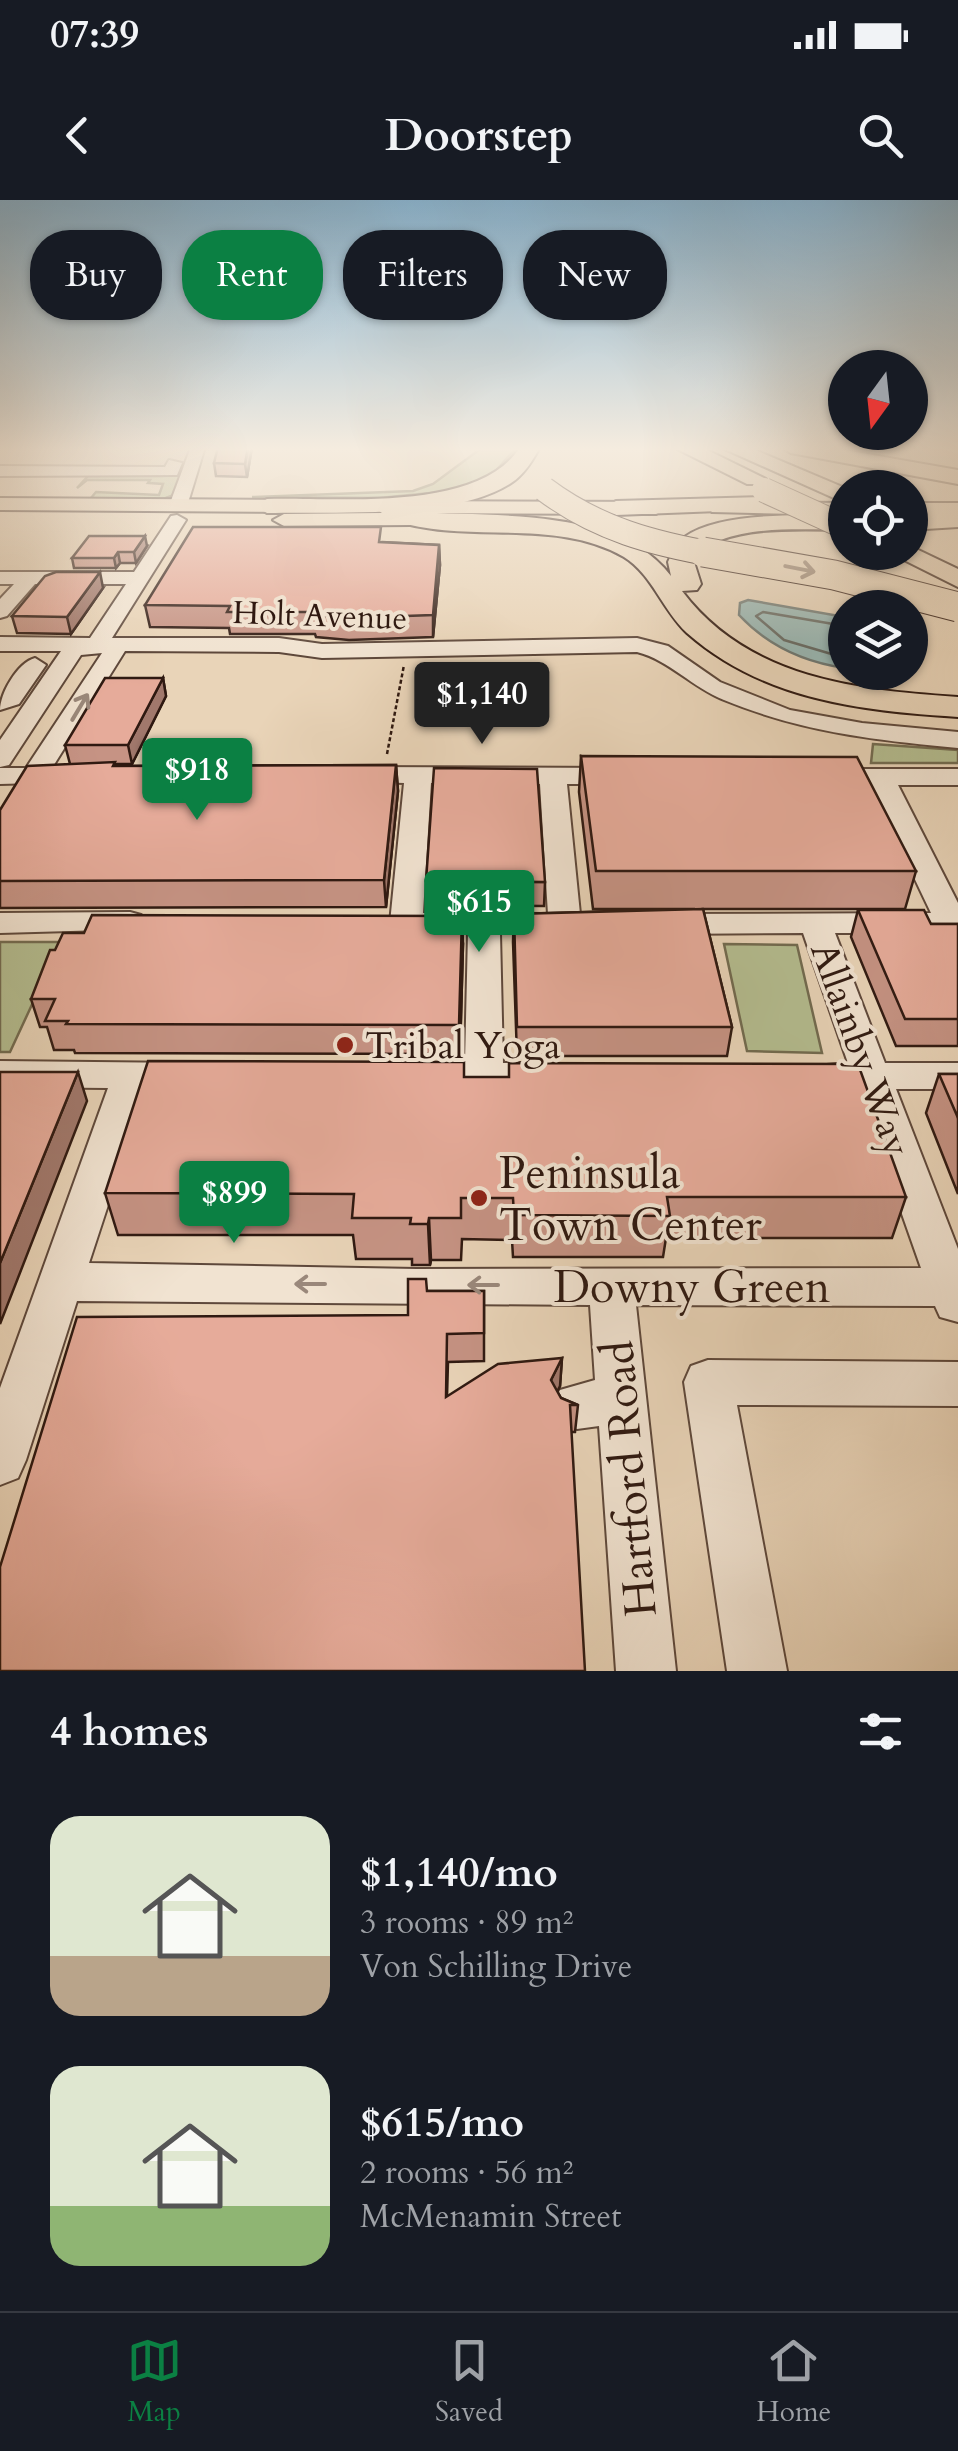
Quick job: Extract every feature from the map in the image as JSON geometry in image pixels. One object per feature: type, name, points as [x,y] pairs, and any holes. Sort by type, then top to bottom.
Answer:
[{"type":"highway","points":[[585,516],[638,536],[850,579],[958,607]]},
{"type":"highway","points":[[415,519],[548,530],[612,543],[645,559],[663,588],[694,624],[765,673],[849,698],[958,707]]},
{"type":"highway","points":[[828,522],[764,524],[710,535],[683,552],[680,569],[691,591],[714,618],[781,666],[864,688],[958,690]]},
{"type":"highway","points":[[928,526],[956,531]]},
{"type":"highway","points":[[928,557],[958,571]]},
{"type":"highway","points":[[928,564],[958,578]]},
{"type":"main road","points":[[39,516],[49,519],[121,516]]},
{"type":"main road","points":[[283,516],[828,522]]},
{"type":"street","points":[[97,644],[176,516]]},
{"type":"street","points":[[0,578],[139,578]]},
{"type":"street","points":[[0,612],[30,578]]},
{"type":"street","name":"Holt Avenue","points":[[0,644],[406,651],[454,651],[483,645],[637,646],[660,651],[689,674],[741,701],[784,716],[854,730]]},
{"type":"street","points":[[97,644],[114,651],[9,776],[73,650],[97,644]]},
{"type":"street","points":[[0,658],[28,657],[37,662],[11,700],[0,704]]},
{"type":"street","points":[[845,777],[854,730],[958,740]]},
{"type":"street","points":[[326,775],[646,776]]},
{"type":"street","points":[[406,923],[418,775]]},
{"type":"street","points":[[9,776],[89,776]]},
{"type":"street","points":[[553,776],[565,924]]},
{"type":"street","points":[[806,776],[958,777]]},
{"type":"street","points":[[642,924],[955,923],[880,777]]},
{"type":"street","points":[[0,922],[154,922]]},
{"type":"street","points":[[366,922],[604,924]]},
{"type":"street","name":"Allainby Way","points":[[814,923],[955,1294]]},
{"type":"street","points":[[484,924],[484,1076]]},
{"type":"street","points":[[0,1074],[230,1076]]},
{"type":"street","points":[[0,1460],[132,1076]]},
{"type":"street","points":[[386,1076],[581,1076]]},
{"type":"street","points":[[774,1076],[958,1076]]},
{"type":"street","name":"Downy Green","points":[[60,1282],[611,1286],[955,1294]]},
{"type":"street","name":"Hartford Road","points":[[611,1286],[598,1403],[646,1671]]},
{"type":"street","points":[[756,1671],[708,1382],[958,1384]]},
{"type":"path","points":[[386,761],[406,651]]},
{"type":"green space","points":[[873,744],[958,750],[958,763],[871,763]]},
{"type":"green space","points":[[0,942],[61,942],[10,1052],[0,1052]]},
{"type":"green space","points":[[724,944],[797,945],[822,1053],[747,1051]]},
{"type":"water","points":[[748,600],[828,614],[828,665],[801,657],[762,636],[739,615],[740,603]]},
{"type":"building","points":[[193,527],[381,527],[379,542],[439,545],[433,615],[348,618],[314,612],[227,612],[230,606],[145,605]]},
{"type":"building","points":[[89,536],[145,536],[134,552],[118,552],[114,558],[72,558]]},
{"type":"building","points":[[56,572],[100,572],[67,617],[12,616],[45,576]]},
{"type":"building","points":[[105,678],[163,678],[128,745],[65,745]]},
{"type":"building","points":[[581,756],[857,757],[916,871],[596,871]]},
{"type":"building","points":[[115,762],[113,766],[396,765],[384,880],[0,881],[0,810],[27,766]]},
{"type":"building","points":[[434,768],[537,769],[545,882],[426,881]]},
{"type":"building","points":[[703,909],[732,1027],[517,1027],[514,914]]},
{"type":"building","points":[[858,910],[924,910],[931,924],[958,924],[958,1019],[905,1019]]},
{"type":"building","points":[[92,915],[462,916],[459,1025],[45,1021],[55,999],[31,999],[50,950],[55,950],[63,933],[84,933]]},
{"type":"building","points":[[148,1061],[464,1062],[464,1077],[509,1077],[509,1063],[858,1064],[906,1197],[667,1197],[670,1216],[514,1215],[513,1198],[461,1198],[461,1218],[429,1218],[428,1224],[410,1224],[411,1218],[352,1218],[354,1194],[105,1193]]},
{"type":"building","points":[[0,1072],[78,1072],[0,1263]]},
{"type":"building","points":[[939,1074],[958,1074],[958,1118]]},
{"type":"building","points":[[408,1279],[426,1279],[427,1291],[484,1291],[484,1333],[447,1334],[446,1397],[498,1364],[562,1358],[551,1380],[561,1398],[578,1405],[570,1405],[585,1671],[0,1671],[0,1567],[77,1317],[408,1315]]},
{"type":"place","name":"Tribal Yoga","points":[[345,1045]]},
{"type":"place","name":"Peninsula Town Center","points":[[479,1198]]}]
